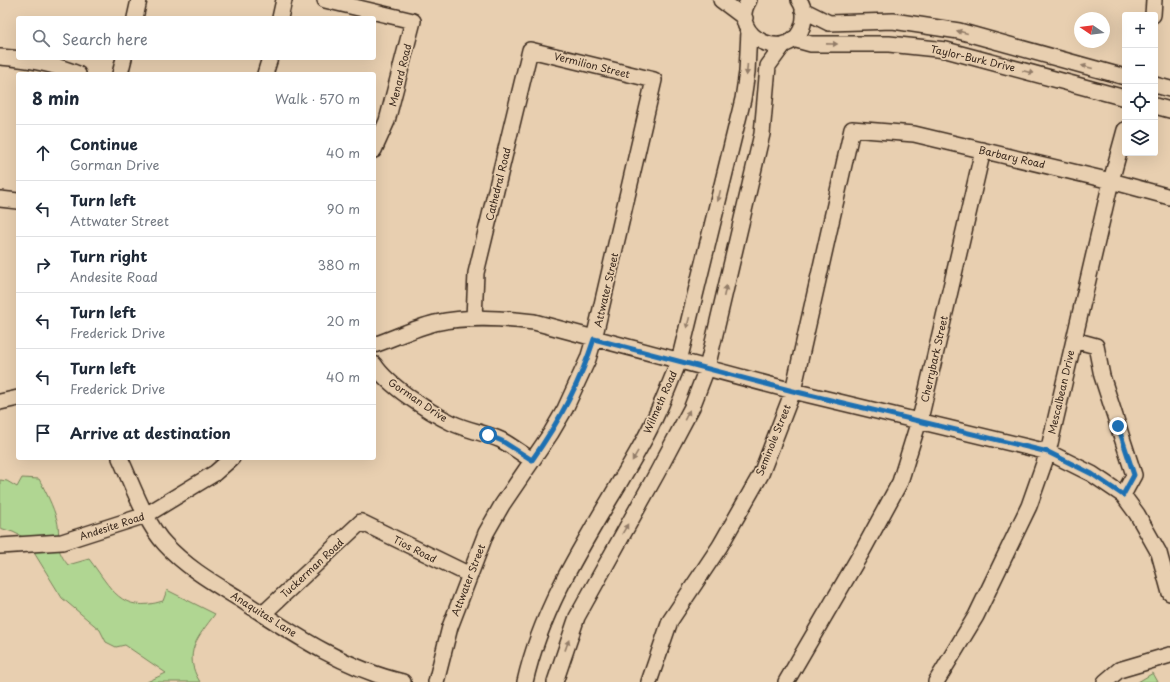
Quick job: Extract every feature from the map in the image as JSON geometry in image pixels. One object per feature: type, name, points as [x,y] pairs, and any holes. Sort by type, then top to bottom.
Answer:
[{"type":"street","points":[[135,16],[139,0]]},
{"type":"street","points":[[280,16],[284,0]]},
{"type":"street","name":"Menard Road","points":[[325,0],[413,22],[387,121],[376,146]]},
{"type":"street","points":[[721,0],[747,24]]},
{"type":"street","name":"Wilmeth Road","points":[[525,682],[529,664],[550,608],[573,562],[640,448],[662,402],[679,361],[743,99],[747,72],[747,24],[745,10],[749,0]]},
{"type":"street","points":[[1153,12],[1154,0]]},
{"type":"street","points":[[555,682],[577,617],[658,473],[692,407],[707,368],[762,134],[768,66],[802,26],[801,3]]},
{"type":"street","name":"Taylor-Burk Drive","points":[[801,3],[829,23],[893,21],[952,30],[1122,76]]},
{"type":"street","name":"Taylor-Burk Drive","points":[[747,24],[760,42],[772,45],[789,41],[810,44],[889,44],[946,50],[1122,97]]},
{"type":"street","name":"Vermilion Street","points":[[530,50],[654,80]]},
{"type":"street","name":"Cathedral Road","points":[[474,318],[476,273],[530,50]]},
{"type":"street","points":[[0,57],[16,58]]},
{"type":"street","points":[[32,60],[72,72]]},
{"type":"street","points":[[120,72],[124,60]]},
{"type":"street","points":[[266,72],[269,60]]},
{"type":"street","name":"Attwater Street","points":[[436,682],[450,627],[486,533],[532,460],[551,433],[565,409],[585,365],[594,339],[654,80]]},
{"type":"street","points":[[1158,86],[1170,89]]},
{"type":"street","points":[[1158,107],[1170,110]]},
{"type":"street","name":"Barbary Road","points":[[852,129],[914,134],[1111,181],[1170,197]]},
{"type":"street","name":"Seminole Street","points":[[648,682],[670,622],[720,546],[761,474],[793,391],[852,129]]},
{"type":"street","name":"Mescalbean Drive","points":[[936,682],[976,616],[1029,506],[1048,452],[1111,181],[1122,141]]},
{"type":"street","name":"Cherrybark Street","points":[[786,682],[863,550],[900,482],[919,420],[983,150]]},
{"type":"street","points":[[0,199],[16,201]]},
{"type":"street","points":[[376,344],[434,323],[474,318],[501,318],[534,322],[793,391],[1048,452],[1092,474],[1123,495],[1137,514],[1159,553],[1170,593]]},
{"type":"street","points":[[1074,340],[1096,346],[1102,376],[1134,475],[1123,495]]},
{"type":"street","name":"Gorman Drive","points":[[376,367],[380,374],[394,386],[452,423],[502,441],[532,460]]},
{"type":"street","points":[[0,402],[16,398]]},
{"type":"street","name":"Anaquitas Lane","points":[[121,460],[146,515],[164,543],[187,565],[263,614],[349,665],[403,682]]},
{"type":"street","name":"Andesite Road","points":[[0,546],[62,542],[146,515],[215,473],[230,460]]},
{"type":"street","name":"Tios Road","points":[[361,522],[470,575]]},
{"type":"street","name":"Tuckerman Road","points":[[263,614],[361,522]]},
{"type":"street","points":[[1105,682],[1119,670],[1170,655]]},
{"type":"green space","points":[[22,478],[39,479],[42,484],[57,520],[60,552],[68,565],[89,559],[111,589],[118,596],[127,601],[137,604],[148,604],[163,601],[167,590],[215,614],[198,638],[192,654],[192,662],[200,682],[147,682],[166,673],[125,645],[116,647],[106,642],[100,630],[62,598],[25,538],[0,528],[0,480],[7,481],[17,487]]},
{"type":"green space","points":[[1153,673],[1158,682],[1138,682]]},
{"type":"route","points":[[488,435],[502,441],[532,460],[551,433],[565,409],[588,359],[594,339],[793,391],[1048,452],[1092,474],[1123,495],[1134,475],[1118,426]]}]
